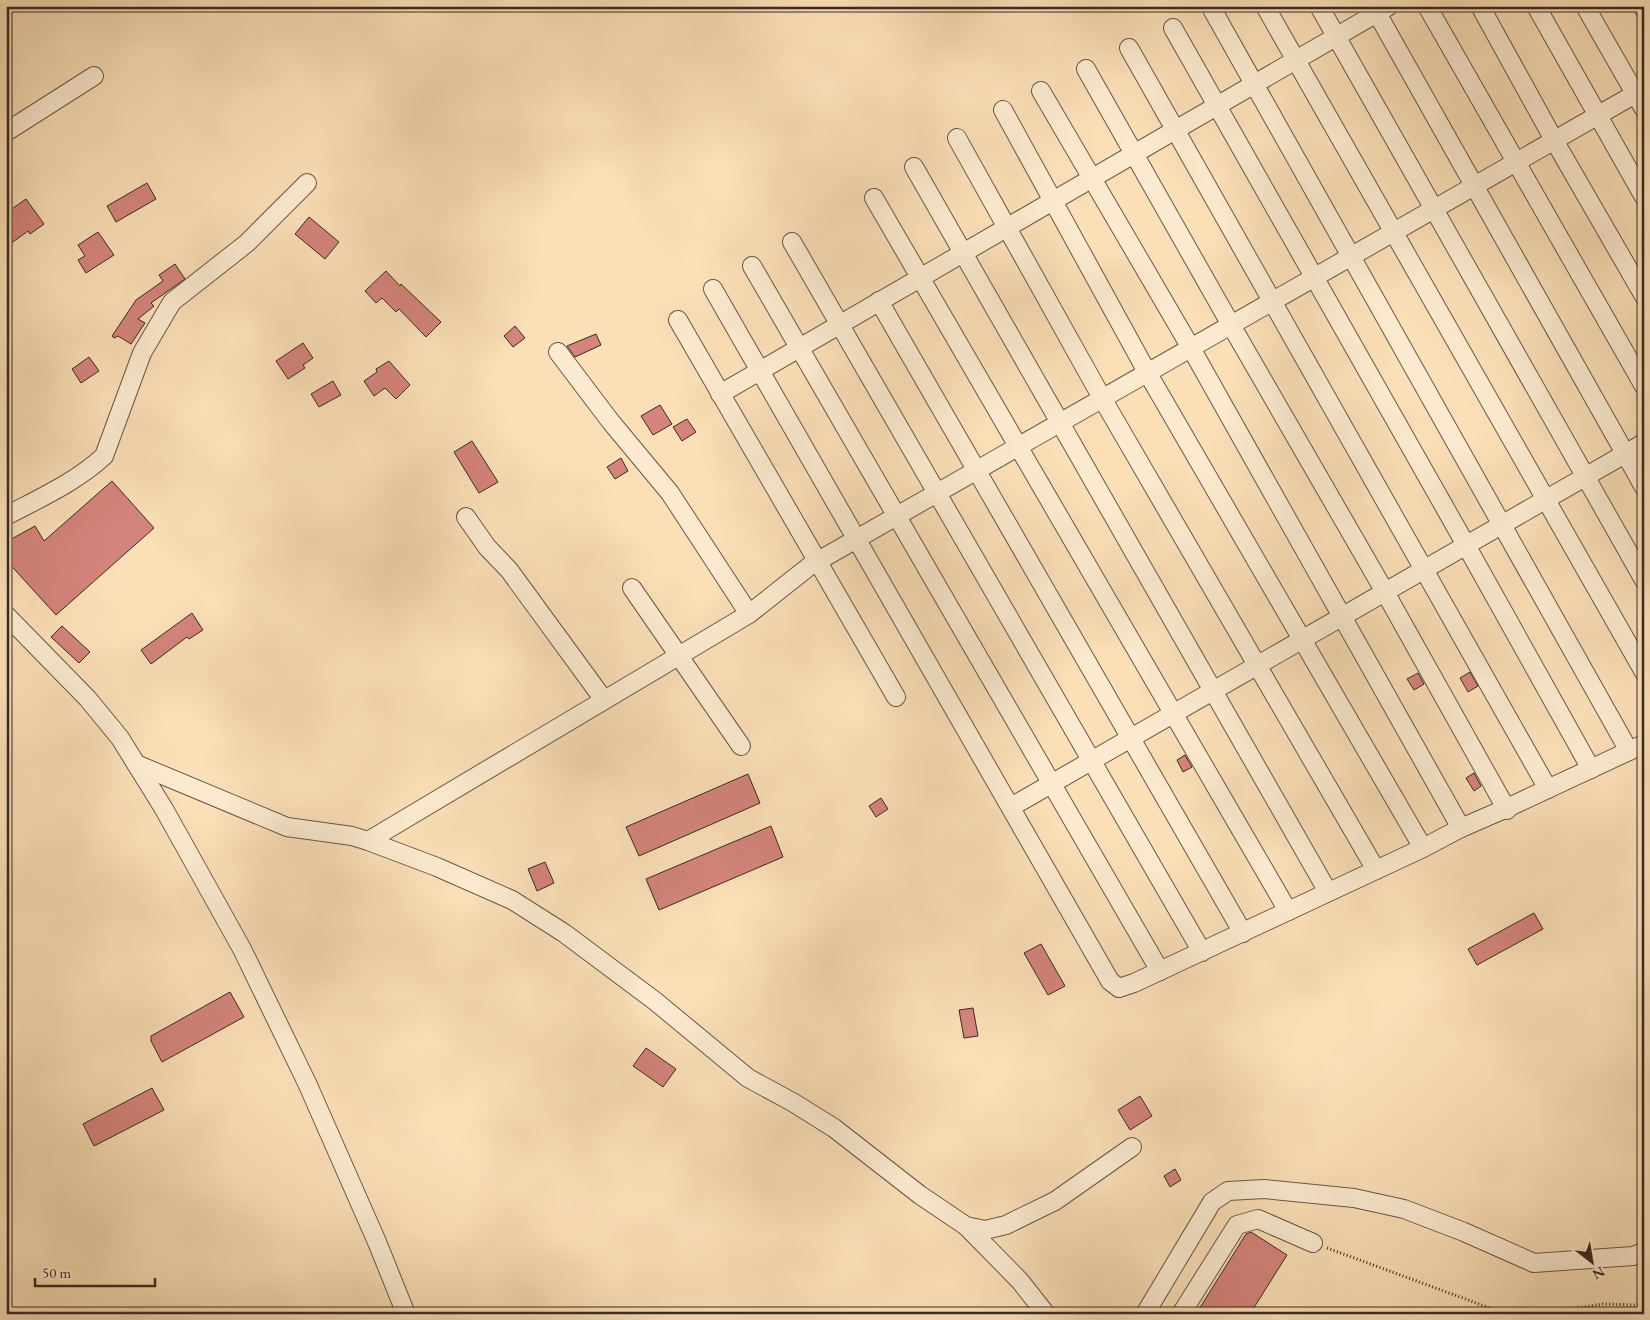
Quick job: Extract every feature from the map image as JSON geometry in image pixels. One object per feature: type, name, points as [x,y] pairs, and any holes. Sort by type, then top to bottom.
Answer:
[{"type":"street","points":[[1265,6],[1644,672]]},
{"type":"street","points":[[1319,6],[1644,580]]},
{"type":"street","points":[[1427,6],[1644,386]]},
{"type":"street","points":[[1480,6],[1554,140],[1644,296]]},
{"type":"street","points":[[1536,6],[1644,196]]},
{"type":"street","points":[[368,841],[749,614],[817,562],[856,539],[1598,115],[1641,97],[1585,6]]},
{"type":"street","points":[[713,289],[1110,982],[1120,988],[1160,972],[1423,848],[1461,828],[1507,809],[1636,747],[1502,524],[1212,9]]},
{"type":"street","points":[[720,394],[1336,37],[1380,9],[1474,186],[1644,487]]},
{"type":"street","points":[[1173,28],[1591,769]]},
{"type":"street","points":[[1129,48],[1548,789]]},
{"type":"street","points":[[1086,69],[1507,809]]},
{"type":"street","points":[[6,132],[94,76]]},
{"type":"street","points":[[1041,91],[1191,348],[1461,828]]},
{"type":"street","points":[[1003,110],[1147,372],[1423,848]]},
{"type":"street","points":[[957,138],[1102,398],[1376,870]]},
{"type":"street","points":[[914,167],[1328,892]]},
{"type":"street","points":[[6,516],[70,482],[94,466],[104,456],[142,352],[172,302],[247,243],[307,183]]},
{"type":"street","points":[[874,198],[1288,911]]},
{"type":"street","points":[[792,242],[1202,952]]},
{"type":"street","points":[[752,266],[1160,972]]},
{"type":"street","points":[[879,301],[1243,933]]},
{"type":"street","points":[[678,320],[896,697]]},
{"type":"street","points":[[558,352],[611,422],[670,493],[749,614]]},
{"type":"street","points":[[1011,807],[1644,442]]},
{"type":"street","points":[[466,517],[487,547],[509,570],[604,700]]},
{"type":"street","points":[[632,588],[741,746]]},
{"type":"street","points":[[6,615],[88,699],[120,738],[164,809],[242,949],[308,1083],[406,1314]]},
{"type":"street","points":[[136,764],[287,827],[352,836],[368,841],[437,867],[512,900],[564,933],[655,1001],[748,1078],[794,1103],[834,1128],[920,1195],[966,1226],[1020,1281],[1046,1314]]},
{"type":"street","points":[[966,1226],[985,1230],[1006,1226],[1054,1201],[1132,1147]]},
{"type":"street","points":[[1145,1314],[1212,1202],[1228,1191],[1264,1190],[1354,1198],[1404,1209],[1464,1232],[1534,1263],[1633,1256],[1644,1252]]},
{"type":"street","points":[[1181,1314],[1237,1225],[1258,1220],[1313,1243]]},
{"type":"path","points":[[1313,1243],[1498,1311],[1558,1311],[1603,1304],[1644,1304]]},
{"type":"building","points":[[147,183],[156,199],[116,222],[107,206]]},
{"type":"building","points":[[26,199],[44,224],[30,234],[28,231],[6,247],[6,213]]},
{"type":"building","points":[[309,217],[339,242],[325,259],[295,234]]},
{"type":"building","points":[[98,232],[114,255],[86,273],[78,260],[85,256],[78,245]]},
{"type":"building","points":[[175,264],[185,279],[151,303],[154,306],[138,319],[145,323],[131,344],[118,336],[114,338],[112,336],[136,300],[163,281],[159,275]]},
{"type":"building","points":[[386,271],[441,322],[426,337],[399,309],[396,312],[382,298],[376,303],[365,291]]},
{"type":"building","points":[[515,326],[525,338],[513,347],[504,336]]},
{"type":"building","points":[[596,334],[601,345],[575,357],[567,346]]},
{"type":"building","points":[[303,343],[313,358],[303,365],[305,368],[288,379],[276,361]]},
{"type":"building","points":[[89,357],[99,371],[81,383],[72,369]]},
{"type":"building","points":[[389,361],[410,385],[396,399],[385,388],[374,396],[364,381],[377,372],[376,369]]},
{"type":"building","points":[[333,381],[341,395],[319,407],[311,394]]},
{"type":"building","points":[[660,405],[672,424],[653,435],[641,416]]},
{"type":"building","points":[[687,419],[696,432],[682,441],[673,427]]},
{"type":"building","points":[[472,441],[498,482],[479,493],[454,452]]},
{"type":"building","points":[[621,458],[628,471],[615,479],[607,467]]},
{"type":"building","points":[[112,481],[154,528],[56,615],[6,560],[6,542],[35,526],[44,541]]},
{"type":"building","points":[[192,613],[203,630],[189,639],[187,637],[151,664],[141,650]]},
{"type":"building","points":[[62,626],[90,652],[79,663],[51,637]]},
{"type":"building","points":[[1470,672],[1478,686],[1468,692],[1460,678]]},
{"type":"building","points":[[1418,673],[1424,684],[1414,690],[1407,679]]},
{"type":"building","points":[[1185,755],[1192,767],[1183,772],[1177,760]]},
{"type":"building","points":[[1474,773],[1481,786],[1474,791],[1466,778]]},
{"type":"building","points":[[748,774],[760,803],[639,856],[626,827]]},
{"type":"building","points":[[881,798],[888,809],[876,817],[869,806]]},
{"type":"building","points":[[771,826],[783,857],[659,910],[646,879]]},
{"type":"building","points":[[545,862],[554,883],[537,891],[528,869]]},
{"type":"building","points":[[1534,913],[1543,929],[1477,965],[1468,949]]},
{"type":"building","points":[[1041,944],[1065,986],[1048,995],[1024,953]]},
{"type":"building","points":[[230,992],[244,1017],[162,1062],[151,1041],[151,1036]]},
{"type":"building","points":[[973,1008],[978,1036],[964,1038],[959,1010]]},
{"type":"building","points":[[646,1048],[676,1069],[663,1087],[633,1066]]},
{"type":"building","points":[[152,1088],[164,1110],[94,1146],[83,1124]]},
{"type":"building","points":[[1140,1096],[1152,1116],[1130,1130],[1118,1110]]},
{"type":"building","points":[[1175,1169],[1181,1180],[1170,1187],[1164,1176]]},
{"type":"building","points":[[1251,1232],[1287,1255],[1250,1314],[1196,1314],[1246,1234]]}]
